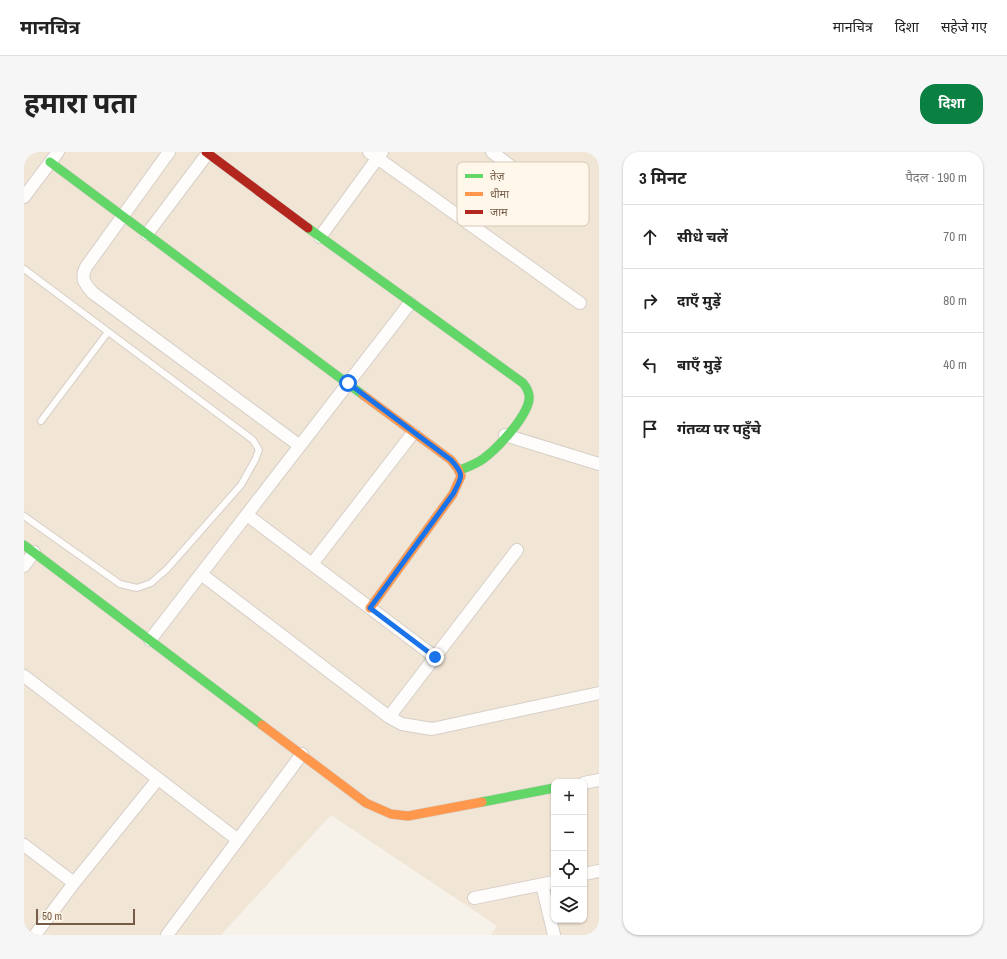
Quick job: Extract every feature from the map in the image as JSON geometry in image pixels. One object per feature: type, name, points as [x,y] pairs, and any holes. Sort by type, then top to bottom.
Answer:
[{"type":"street","points":[[24,197],[58,152]]},
{"type":"street","points":[[169,152],[86,267],[83,274],[84,284],[99,297],[300,446]]},
{"type":"street","points":[[147,234],[207,152],[410,303],[523,383],[529,391],[529,401],[524,412],[490,453],[472,465],[460,470]]},
{"type":"street","points":[[492,152],[505,162]]},
{"type":"street","points":[[320,237],[376,154],[457,213]]},
{"type":"street","points":[[50,162],[451,460],[460,470],[462,478],[453,494],[370,608]]},
{"type":"street","points":[[475,226],[580,303]]},
{"type":"street","points":[[150,640],[410,303]]},
{"type":"street","points":[[312,564],[413,433]]},
{"type":"street","points":[[505,435],[599,464]]},
{"type":"street","points":[[247,515],[435,657]]},
{"type":"street","points":[[24,545],[366,802],[390,814],[408,816],[551,789]]},
{"type":"street","points":[[389,717],[517,550]]},
{"type":"street","points":[[24,566],[34,552]]},
{"type":"street","points":[[201,574],[389,717],[402,724],[432,729],[599,693]]},
{"type":"street","points":[[24,676],[238,840]]},
{"type":"street","points":[[167,935],[302,754]]},
{"type":"street","points":[[35,935],[74,883],[158,779]]},
{"type":"street","points":[[587,782],[599,780]]},
{"type":"street","points":[[24,845],[74,883]]},
{"type":"street","points":[[587,873],[599,871]]},
{"type":"street","points":[[474,898],[551,883]]},
{"type":"street","points":[[542,885],[554,935]]},
{"type":"lane","points":[[24,516],[120,584],[137,588],[151,583],[167,568],[241,485],[259,450],[253,440],[108,332],[25,273]]},
{"type":"lane","points":[[41,421],[108,332]]},
{"type":"shaded area","points":[[24,152],[599,152],[599,935],[491,935],[497,926],[331,815],[221,935],[24,935]]},
{"type":"traffic: fast","points":[[50,162],[363,395]]},
{"type":"traffic: fast","points":[[308,228],[523,383],[526,387],[529,393],[529,400],[527,407],[517,424],[496,448],[483,459],[460,470]]},
{"type":"traffic: fast","points":[[24,545],[262,725]]},
{"type":"traffic: fast","points":[[482,802],[551,789]]},
{"type":"traffic: slow","points":[[363,395],[451,460],[461,476],[453,494],[370,608]]},
{"type":"traffic: slow","points":[[262,725],[366,803],[391,814],[408,816],[482,802]]},
{"type":"traffic: jam","points":[[206,152],[308,228]]},
{"type":"route","points":[[348,383],[451,460],[460,470],[462,478],[453,494],[370,608],[435,657]]}]
